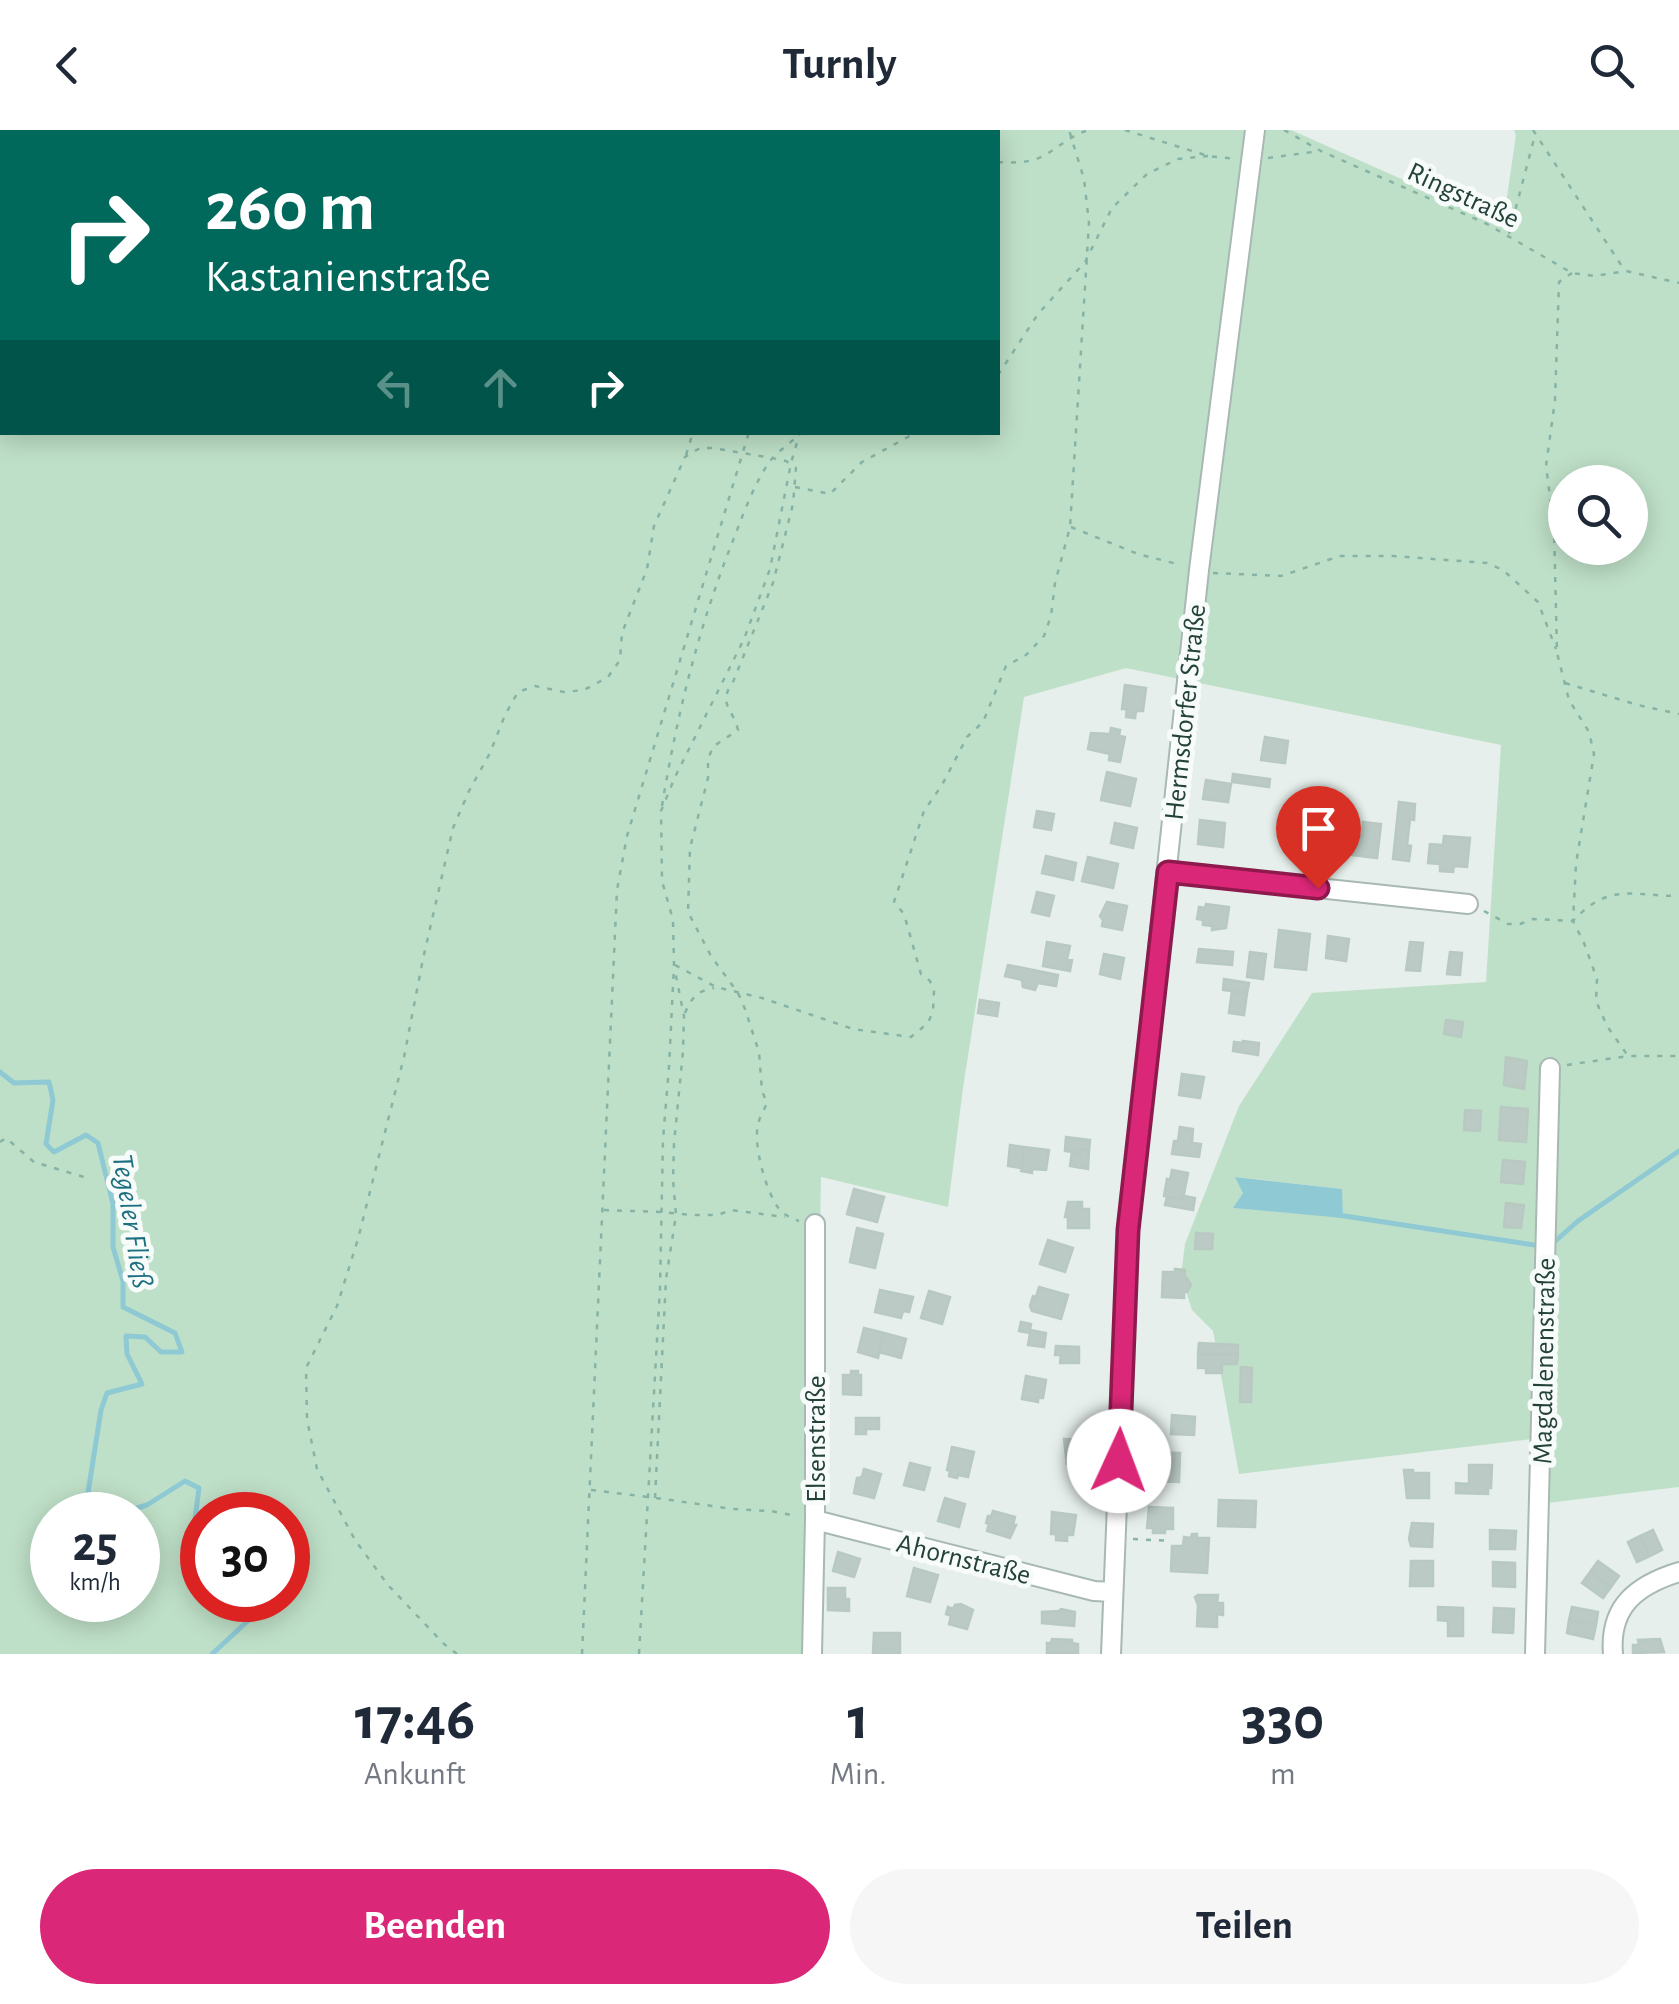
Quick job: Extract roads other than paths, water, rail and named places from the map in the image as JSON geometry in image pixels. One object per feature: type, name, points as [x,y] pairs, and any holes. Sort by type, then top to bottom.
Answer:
[{"type":"street","name":"Hermsdorfer Straße","points":[[1112,1654],[1128,1230],[1199,570],[1255,130]]},
{"type":"street","points":[[1168,872],[1468,904]]},
{"type":"street","name":"Magdalenenstraße","points":[[1535,1654],[1550,1068]]},
{"type":"street","name":"Elsenstraße","points":[[812,1654],[815,1224]]},
{"type":"street","name":"Ahornstraße","points":[[815,1520],[1094,1591],[1113,1592]]},
{"type":"street","points":[[1614,1654],[1612,1637],[1626,1602],[1651,1581],[1679,1572]]},
{"type":"water","points":[[1235,1177],[1342,1189],[1343,1218],[1233,1208],[1243,1193]]},
{"type":"waterway","name":"Tegeler Fließ","points":[[0,1072],[14,1083],[49,1082],[53,1100],[46,1144],[54,1152],[86,1135],[98,1143],[113,1204],[113,1247],[123,1281],[123,1307],[175,1333],[182,1352],[161,1352],[145,1337],[126,1336],[127,1354],[142,1384],[107,1393],[88,1492]]},
{"type":"waterway","points":[[1552,1244],[1578,1221],[1679,1151]]},
{"type":"waterway","points":[[1338,1215],[1534,1245]]},
{"type":"waterway","name":"Tegeler Fließ","points":[[160,1497],[185,1481],[199,1488],[198,1492]]},
{"type":"waterway","name":"Tegeler Fließ","points":[[212,1654],[247,1622]]}]
